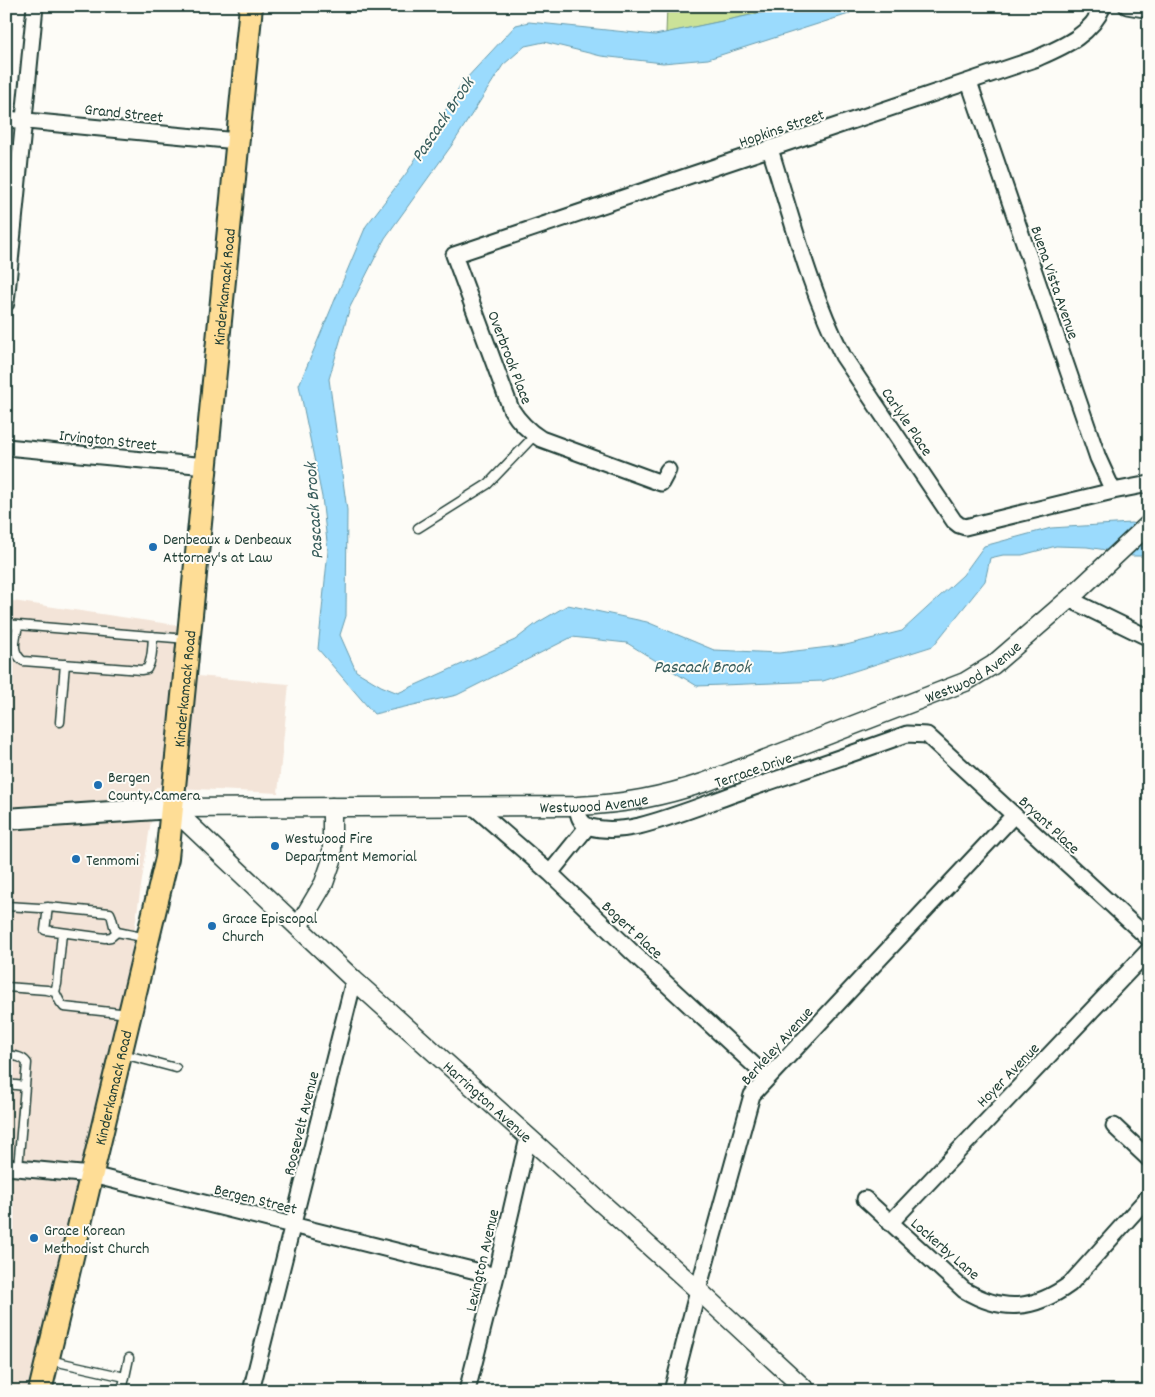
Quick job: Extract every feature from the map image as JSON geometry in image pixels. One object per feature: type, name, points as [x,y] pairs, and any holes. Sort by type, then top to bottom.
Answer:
[{"type":"main road","name":"Kinderkamack Road","points":[[40,1391],[167,858],[250,6]]},
{"type":"main road","name":"Westwood Avenue","points":[[6,820],[172,808]]},
{"type":"street","points":[[6,303],[35,6]]},
{"type":"street","name":"Hopkins Street","points":[[454,255],[1035,59],[1067,45],[1082,35],[1093,24],[1103,6]]},
{"type":"street","points":[[1127,6],[1149,9]]},
{"type":"street","name":"Buena Vista Avenue","points":[[969,82],[1098,458],[1114,491]]},
{"type":"street","name":"Grand Street","points":[[6,118],[237,141]]},
{"type":"street","name":"Carlyle Place","points":[[770,149],[815,291],[829,328],[843,356],[954,521],[965,527],[1149,484]]},
{"type":"street","name":"Overbrook Place","points":[[454,255],[511,409],[519,422],[541,439],[661,483],[668,470]]},
{"type":"street","name":"Irvington Street","points":[[6,447],[206,466]]},
{"type":"street","name":"Westwood Avenue","points":[[172,808],[577,806],[608,805],[676,792],[965,682],[993,665],[1069,599],[1149,524]]},
{"type":"street","points":[[1069,599],[1149,638]]},
{"type":"street","name":"Terrace Drive","points":[[588,826],[617,829],[638,826],[907,734],[927,735]]},
{"type":"street","name":"Bryant Place","points":[[927,735],[1149,939]]},
{"type":"street","name":"Bogert Place","points":[[472,806],[550,873],[768,1078]]},
{"type":"street","points":[[550,873],[588,826],[581,821],[577,806]]},
{"type":"street","points":[[298,927],[324,883],[332,860],[332,807]]},
{"type":"street","name":"Harrington Avenue","points":[[172,808],[354,980],[698,1290],[807,1391]]},
{"type":"street","name":"Berkeley Avenue","points":[[672,1391],[752,1095],[1014,815]]},
{"type":"street","name":"Hoyer Avenue","points":[[890,1222],[1149,950]]},
{"type":"street","name":"Roosevelt Avenue","points":[[251,1391],[354,980]]},
{"type":"street","points":[[1114,1126],[1149,1159]]},
{"type":"street","name":"Lexington Avenue","points":[[467,1391],[528,1138]]},
{"type":"street","name":"Bergen Street","points":[[12,1168],[92,1176],[496,1276]]},
{"type":"street","name":"Lockerby Lane","points":[[865,1199],[964,1290],[978,1298],[995,1304],[1011,1306],[1043,1300],[1070,1284],[1149,1196]]},
{"type":"lane","points":[[418,528],[488,484],[535,435]]},
{"type":"lane","points":[[6,624],[189,639]]},
{"type":"lane","points":[[18,625],[14,651],[17,656],[23,660],[65,664],[146,669],[151,658],[153,636]]},
{"type":"lane","points":[[60,722],[65,664]]},
{"type":"lane","points":[[6,906],[26,908],[48,907],[110,913],[113,918],[113,928],[117,932],[149,938]]},
{"type":"lane","points":[[48,907],[45,930],[105,938],[111,937],[117,932]]},
{"type":"lane","points":[[62,932],[55,992],[60,1002],[64,1006],[131,1014]]},
{"type":"lane","points":[[6,987],[55,992]]},
{"type":"lane","points":[[121,1054],[176,1068]]},
{"type":"lane","points":[[6,1055],[16,1056],[27,1062],[12,1168]]},
{"type":"lane","points":[[6,1084],[25,1086]]},
{"type":"lane","points":[[122,1391],[129,1358]]},
{"type":"lane","points":[[47,1359],[124,1377]]},
{"type":"shaded area","points":[[6,600],[203,629],[198,676],[289,684],[278,793],[156,787],[121,1019],[42,1391],[6,1391]]},
{"type":"green space","points":[[667,6],[794,6],[666,33]]},
{"type":"water","name":"Pascack Brook","points":[[794,6],[856,6],[849,14],[708,59],[663,63],[601,56],[544,42],[525,46],[503,65],[454,142],[385,238],[350,307],[329,379],[347,510],[346,616],[340,635],[356,671],[381,686],[398,693],[515,640],[537,623],[568,605],[647,622],[714,650],[779,653],[846,645],[902,631],[963,575],[984,546],[1051,528],[1131,523],[1149,526],[1149,556],[1132,556],[1087,547],[1056,546],[1022,555],[1003,555],[990,558],[985,581],[933,646],[823,681],[697,686],[627,643],[572,637],[457,695],[374,714],[318,649],[328,551],[322,497],[299,385],[366,226],[408,171],[463,82],[516,25],[529,22],[655,35]]},
{"type":"place","name":"Denbeaux & Denbeaux Attorney's at Law","points":[[153,547]]},
{"type":"place","name":"Bergen County Camera","points":[[98,785]]},
{"type":"place","name":"Westwood Fire Department Memorial","points":[[275,846]]},
{"type":"place","name":"Tenmomi","points":[[76,859]]},
{"type":"place","name":"Grace Episcopal Church","points":[[212,926]]},
{"type":"place","name":"Grace Korean Methodist Church","points":[[34,1238]]}]
